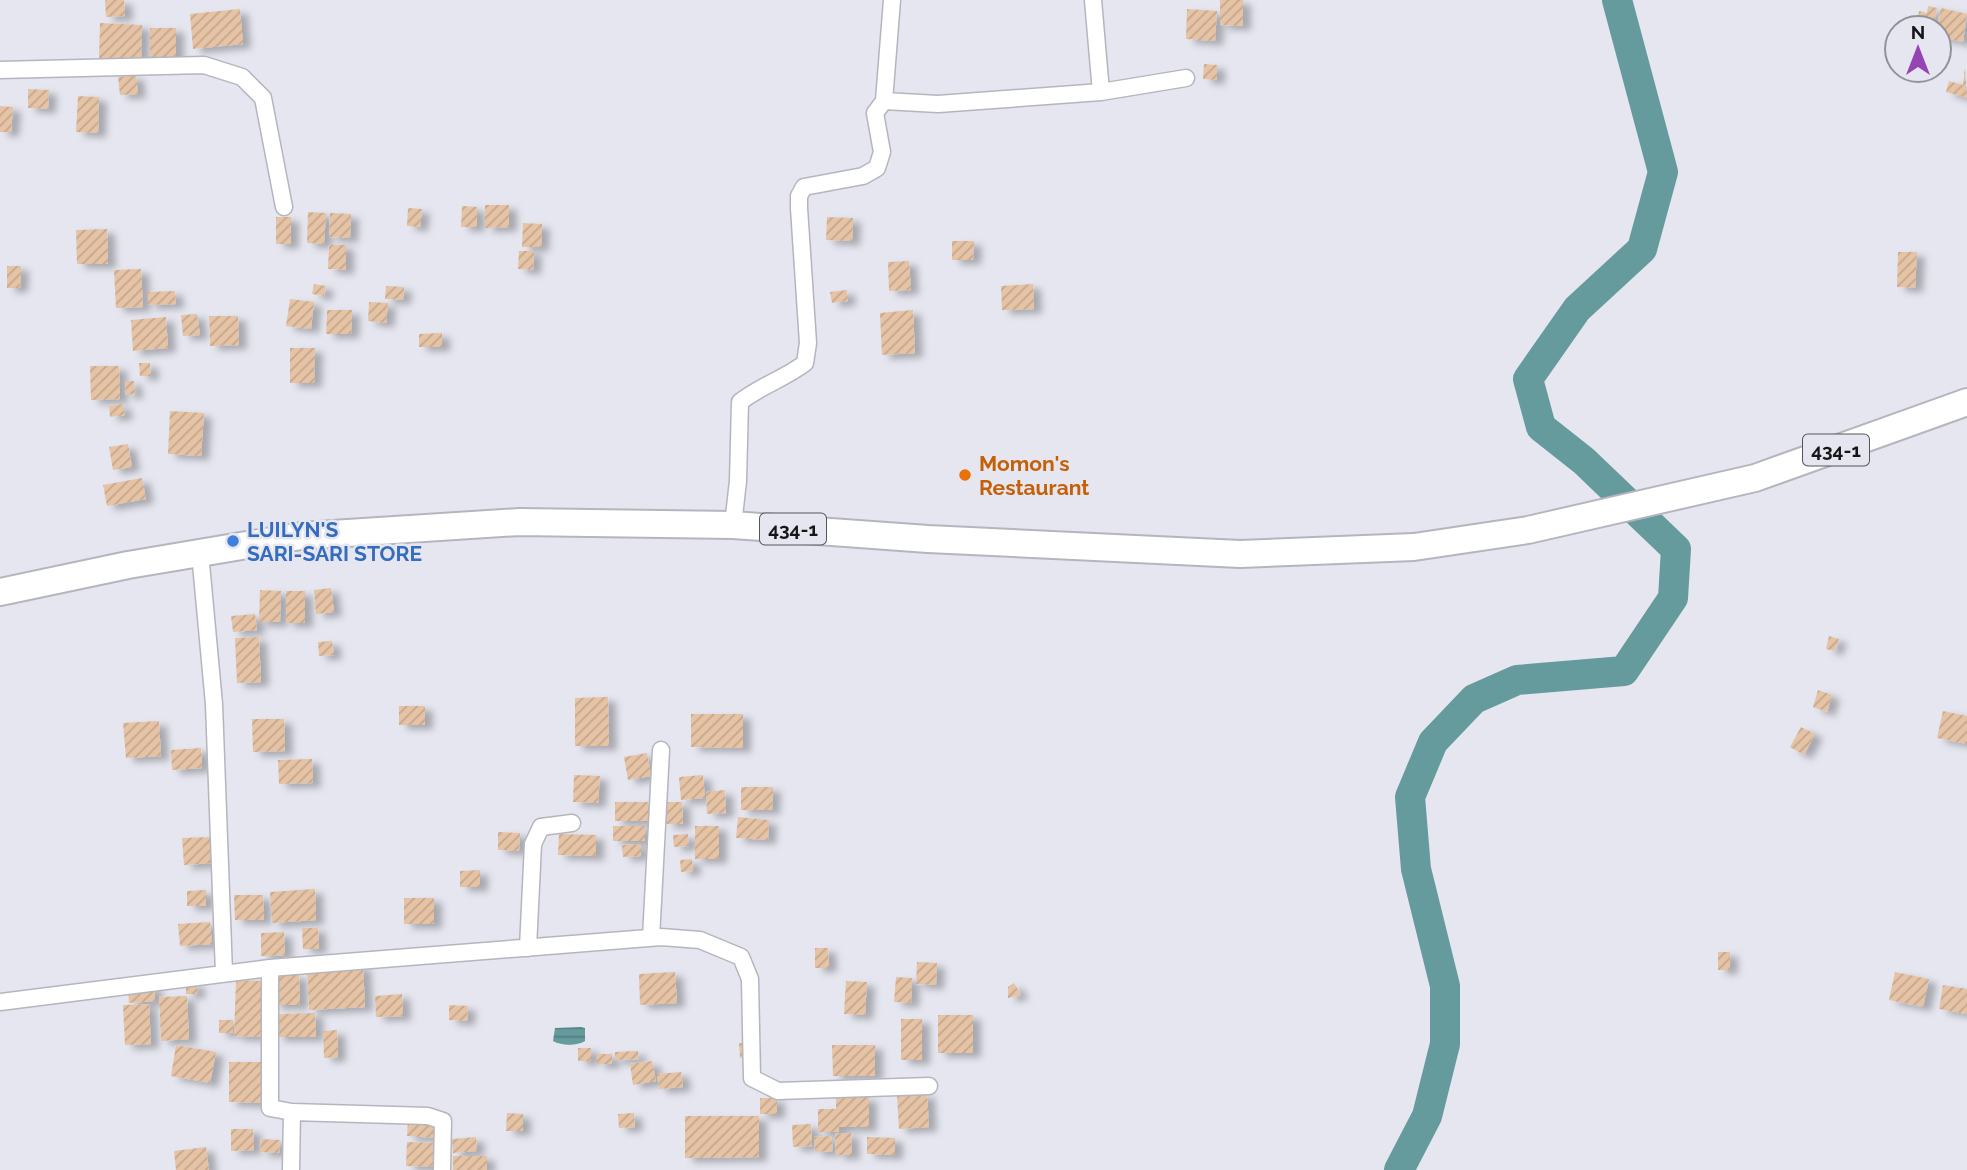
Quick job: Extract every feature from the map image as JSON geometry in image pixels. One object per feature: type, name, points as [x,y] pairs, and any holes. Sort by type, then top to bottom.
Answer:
[{"type":"main road","name":"434-1","points":[[0,592],[301,536],[519,522],[733,525],[928,539],[1240,554],[1414,547],[1528,530],[1755,478],[1967,402]]},
{"type":"street","points":[[733,525],[738,481],[740,402],[753,391],[788,376],[805,363],[808,343],[799,196],[804,187],[863,176],[877,168],[881,152],[876,113],[884,101],[892,0]]},
{"type":"street","points":[[1093,0],[1101,92]]},
{"type":"street","points":[[0,70],[204,65],[242,76],[263,98],[284,207]]},
{"type":"street","points":[[884,101],[938,104],[1101,92],[1186,78]]},
{"type":"street","points":[[200,553],[214,704],[224,973]]},
{"type":"street","points":[[651,938],[661,750]]},
{"type":"street","points":[[528,948],[533,844],[541,827],[572,823]]},
{"type":"street","points":[[0,1002],[270,968],[651,938],[700,940],[741,957],[750,979],[752,1078],[762,1085],[778,1091],[929,1086]]},
{"type":"street","points":[[270,968],[270,1108],[292,1112],[428,1116],[443,1121],[442,1170]]},
{"type":"street","points":[[291,1170],[292,1112]]},
{"type":"water","points":[[555,1028],[585,1028],[585,1041],[569,1045],[553,1041]]},
{"type":"building","points":[[105,0],[124,0],[125,16],[106,17]]},
{"type":"building","points":[[1220,0],[1243,0],[1243,26],[1220,25]]},
{"type":"building","points":[[1928,6],[1937,8],[1936,14],[1919,14],[1919,11],[1927,13]]},
{"type":"building","points":[[1941,8],[1967,14],[1963,42],[1953,40],[1953,14],[1940,14]]},
{"type":"building","points":[[240,9],[243,44],[193,49],[190,14]]},
{"type":"building","points":[[1187,9],[1217,11],[1215,41],[1186,39]]},
{"type":"building","points":[[100,23],[142,25],[141,60],[99,59]]},
{"type":"building","points":[[150,28],[176,28],[176,59],[150,59]]},
{"type":"building","points":[[1204,64],[1217,65],[1217,80],[1203,79]]},
{"type":"building","points":[[1965,67],[1967,98],[1946,92],[1948,84],[1953,82],[1963,85]]},
{"type":"building","points":[[136,75],[138,94],[120,95],[118,77]]},
{"type":"building","points":[[28,89],[49,90],[48,109],[28,108]]},
{"type":"building","points":[[78,96],[99,97],[98,133],[76,132]]},
{"type":"building","points":[[0,106],[13,107],[11,132],[0,132]]},
{"type":"building","points":[[485,205],[509,205],[509,227],[485,228]]},
{"type":"building","points":[[462,206],[477,207],[477,227],[461,227]]},
{"type":"building","points":[[408,208],[422,209],[420,227],[407,226]]},
{"type":"building","points":[[308,212],[326,213],[324,244],[307,243]]},
{"type":"building","points":[[330,213],[351,214],[350,238],[329,237]]},
{"type":"building","points":[[276,217],[291,217],[291,244],[276,244]]},
{"type":"building","points":[[827,217],[853,218],[852,241],[826,240]]},
{"type":"building","points":[[523,223],[542,224],[541,247],[522,247]]},
{"type":"building","points":[[107,229],[108,264],[77,264],[76,230]]},
{"type":"building","points":[[952,241],[974,241],[973,260],[952,260]]},
{"type":"building","points":[[329,245],[346,245],[346,270],[328,269]]},
{"type":"building","points":[[519,251],[534,251],[533,270],[518,269]]},
{"type":"building","points":[[1898,252],[1917,252],[1915,288],[1897,287]]},
{"type":"building","points":[[909,261],[911,290],[889,291],[888,262]]},
{"type":"building","points":[[7,266],[21,266],[20,288],[7,288]]},
{"type":"building","points":[[141,269],[143,307],[116,308],[114,270]]},
{"type":"building","points":[[314,284],[326,286],[324,296],[312,294]]},
{"type":"building","points":[[1033,284],[1034,309],[1002,310],[1001,286]]},
{"type":"building","points":[[386,286],[404,287],[403,300],[385,299]]},
{"type":"building","points":[[847,290],[848,301],[832,303],[830,292]]},
{"type":"building","points":[[175,291],[176,304],[148,305],[148,292]]},
{"type":"building","points":[[290,299],[314,302],[311,329],[286,326]]},
{"type":"building","points":[[369,302],[388,303],[386,323],[368,321]]},
{"type":"building","points":[[327,310],[352,310],[351,334],[326,334]]},
{"type":"building","points":[[913,310],[915,353],[882,355],[880,313]]},
{"type":"building","points":[[197,314],[200,335],[183,336],[181,315]]},
{"type":"building","points":[[209,316],[238,316],[239,345],[210,346]]},
{"type":"building","points":[[166,317],[168,348],[133,351],[131,320]]},
{"type":"building","points":[[442,333],[442,347],[419,347],[419,334]]},
{"type":"building","points":[[290,348],[315,348],[314,383],[290,383]]},
{"type":"building","points":[[139,363],[150,363],[151,376],[140,376]]},
{"type":"building","points":[[90,366],[119,366],[120,399],[91,400]]},
{"type":"building","points":[[125,381],[134,381],[135,394],[126,395]]},
{"type":"building","points":[[123,404],[125,415],[110,417],[109,406]]},
{"type":"building","points":[[170,411],[204,413],[201,456],[168,454]]},
{"type":"building","points":[[128,444],[132,467],[113,470],[109,447]]},
{"type":"building","points":[[142,478],[146,499],[107,506],[103,485]]},
{"type":"building","points":[[331,588],[334,612],[316,614],[314,590]]},
{"type":"building","points":[[260,590],[281,591],[280,622],[259,622]]},
{"type":"building","points":[[286,591],[305,591],[305,623],[286,623]]},
{"type":"building","points":[[255,614],[257,630],[233,632],[231,616]]},
{"type":"building","points":[[1829,636],[1839,639],[1835,651],[1826,649]]},
{"type":"building","points":[[259,637],[261,682],[237,683],[235,638]]},
{"type":"building","points":[[332,641],[334,655],[319,656],[318,642]]},
{"type":"building","points":[[1818,690],[1832,695],[1827,712],[1813,707]]},
{"type":"building","points":[[608,697],[609,746],[575,746],[575,698]]},
{"type":"building","points":[[399,706],[425,706],[425,725],[399,725]]},
{"type":"building","points":[[1943,711],[1967,716],[1967,744],[1937,738]]},
{"type":"building","points":[[691,714],[743,714],[743,748],[691,747]]},
{"type":"building","points":[[252,719],[284,719],[285,751],[253,752]]},
{"type":"building","points":[[159,721],[161,756],[126,758],[123,723]]},
{"type":"building","points":[[1801,727],[1815,734],[1804,755],[1790,747]]},
{"type":"building","points":[[201,748],[202,768],[172,770],[171,750]]},
{"type":"building","points":[[647,753],[651,776],[628,780],[624,757]]},
{"type":"building","points":[[312,759],[313,783],[279,784],[278,760]]},
{"type":"building","points":[[574,775],[600,776],[598,803],[573,802]]},
{"type":"building","points":[[703,775],[705,798],[681,800],[679,777]]},
{"type":"building","points":[[741,787],[773,787],[772,810],[741,810]]},
{"type":"building","points":[[725,790],[726,813],[707,814],[706,792]]},
{"type":"building","points":[[615,802],[648,802],[648,821],[615,821]]},
{"type":"building","points":[[666,802],[682,802],[683,824],[666,824]]},
{"type":"building","points":[[738,817],[769,820],[768,840],[736,838]]},
{"type":"building","points":[[613,826],[645,826],[645,841],[613,841]]},
{"type":"building","points":[[695,826],[719,826],[719,859],[695,859]]},
{"type":"building","points":[[498,832],[520,833],[519,851],[498,850]]},
{"type":"building","points":[[559,834],[596,835],[596,856],[558,855]]},
{"type":"building","points":[[688,834],[689,846],[674,847],[673,835]]},
{"type":"building","points":[[212,837],[214,863],[184,865],[182,838]]},
{"type":"building","points":[[641,844],[641,856],[623,857],[622,845]]},
{"type":"building","points":[[692,859],[693,871],[681,872],[680,860]]},
{"type":"building","points":[[480,870],[480,887],[460,887],[460,871]]},
{"type":"building","points":[[315,889],[316,920],[272,923],[270,892]]},
{"type":"building","points":[[206,890],[206,906],[187,906],[187,891]]},
{"type":"building","points":[[234,895],[263,895],[264,920],[235,920]]},
{"type":"building","points":[[404,898],[434,898],[434,924],[404,924]]},
{"type":"building","points":[[210,922],[212,944],[180,946],[178,924]]},
{"type":"building","points":[[302,928],[318,928],[319,949],[303,949]]},
{"type":"building","points":[[284,932],[285,955],[261,956],[261,933]]},
{"type":"building","points":[[815,948],[828,948],[829,968],[815,968]]},
{"type":"building","points":[[1718,952],[1730,952],[1730,970],[1718,970]]},
{"type":"building","points":[[917,962],[937,963],[936,985],[916,984]]},
{"type":"building","points":[[363,965],[365,1007],[309,1010],[307,968]]},
{"type":"building","points":[[675,972],[677,1003],[640,1005],[639,974]]},
{"type":"building","points":[[1895,972],[1929,979],[1923,1007],[1889,1000]]},
{"type":"building","points":[[299,974],[300,1005],[273,1005],[273,975]]},
{"type":"building","points":[[896,977],[912,978],[911,1003],[894,1002]]},
{"type":"building","points":[[236,980],[264,981],[263,1037],[234,1036]]},
{"type":"building","points":[[846,981],[867,982],[865,1015],[844,1014]]},
{"type":"building","points":[[186,983],[197,983],[197,994],[186,994]]},
{"type":"building","points":[[1014,983],[1021,995],[1008,998],[1008,987]]},
{"type":"building","points":[[154,985],[155,1001],[129,1003],[128,987]]},
{"type":"building","points":[[1943,985],[1967,989],[1967,1014],[1939,1009]]},
{"type":"building","points":[[402,994],[403,1016],[376,1017],[375,996]]},
{"type":"building","points":[[187,996],[189,1039],[161,1041],[159,997]]},
{"type":"building","points":[[149,1004],[151,1044],[125,1045],[123,1005]]},
{"type":"building","points":[[449,1005],[468,1006],[467,1021],[449,1020]]},
{"type":"building","points":[[315,1013],[316,1037],[276,1037],[276,1014]]},
{"type":"building","points":[[938,1015],[973,1015],[973,1053],[938,1053]]},
{"type":"building","points":[[901,1019],[922,1019],[922,1060],[901,1060]]},
{"type":"building","points":[[219,1020],[233,1020],[233,1033],[219,1033]]},
{"type":"building","points":[[337,1030],[338,1057],[324,1058],[323,1031]]},
{"type":"building","points":[[739,1043],[747,1043],[748,1057],[740,1058]]},
{"type":"building","points":[[176,1045],[216,1052],[210,1083],[171,1076]]},
{"type":"building","points":[[832,1045],[875,1045],[875,1076],[833,1076]]},
{"type":"building","points":[[578,1048],[591,1048],[591,1061],[578,1061]]},
{"type":"building","points":[[638,1051],[639,1059],[615,1060],[615,1052]]},
{"type":"building","points":[[597,1054],[612,1054],[612,1064],[597,1064]]},
{"type":"building","points":[[652,1061],[656,1081],[633,1085],[630,1064]]},
{"type":"building","points":[[229,1062],[265,1062],[265,1103],[229,1102]]},
{"type":"building","points":[[681,1072],[683,1087],[659,1089],[657,1074]]},
{"type":"building","points":[[927,1093],[929,1127],[899,1129],[897,1095]]},
{"type":"building","points":[[836,1097],[869,1097],[869,1127],[839,1127],[839,1132],[818,1132],[818,1109],[836,1109]]},
{"type":"building","points":[[760,1098],[777,1098],[777,1114],[760,1114]]},
{"type":"building","points":[[507,1113],[523,1114],[523,1131],[506,1131]]},
{"type":"building","points":[[634,1113],[635,1127],[619,1128],[618,1114]]},
{"type":"building","points":[[685,1116],[759,1116],[759,1157],[685,1158]]},
{"type":"building","points":[[408,1119],[437,1121],[436,1138],[407,1136]]},
{"type":"building","points":[[811,1124],[812,1146],[793,1147],[792,1125]]},
{"type":"building","points":[[231,1129],[253,1129],[254,1150],[231,1151]]},
{"type":"building","points":[[851,1133],[852,1155],[836,1155],[835,1134]]},
{"type":"building","points":[[831,1136],[833,1151],[815,1152],[814,1137]]},
{"type":"building","points":[[476,1137],[477,1151],[453,1153],[452,1139]]},
{"type":"building","points":[[867,1137],[895,1138],[895,1155],[867,1154]]},
{"type":"building","points":[[261,1139],[280,1140],[279,1153],[260,1152]]},
{"type":"building","points":[[407,1142],[440,1143],[439,1167],[406,1166]]},
{"type":"building","points":[[206,1147],[209,1170],[176,1170],[174,1151]]},
{"type":"building","points":[[453,1156],[487,1156],[487,1170],[453,1170]]},
{"type":"waterway","points":[[1399,1170],[1427,1116],[1445,1044],[1445,986],[1416,869],[1410,797],[1433,742],[1474,699],[1517,680],[1624,671],[1673,598],[1676,549],[1584,461],[1541,427],[1528,379],[1577,309],[1642,249],[1663,172],[1617,0]]},
{"type":"place","name":"Momon's Restaurant","points":[[965,475]]},
{"type":"place","name":"LUILYN'S SARI-SARI STORE","points":[[233,541]]}]
